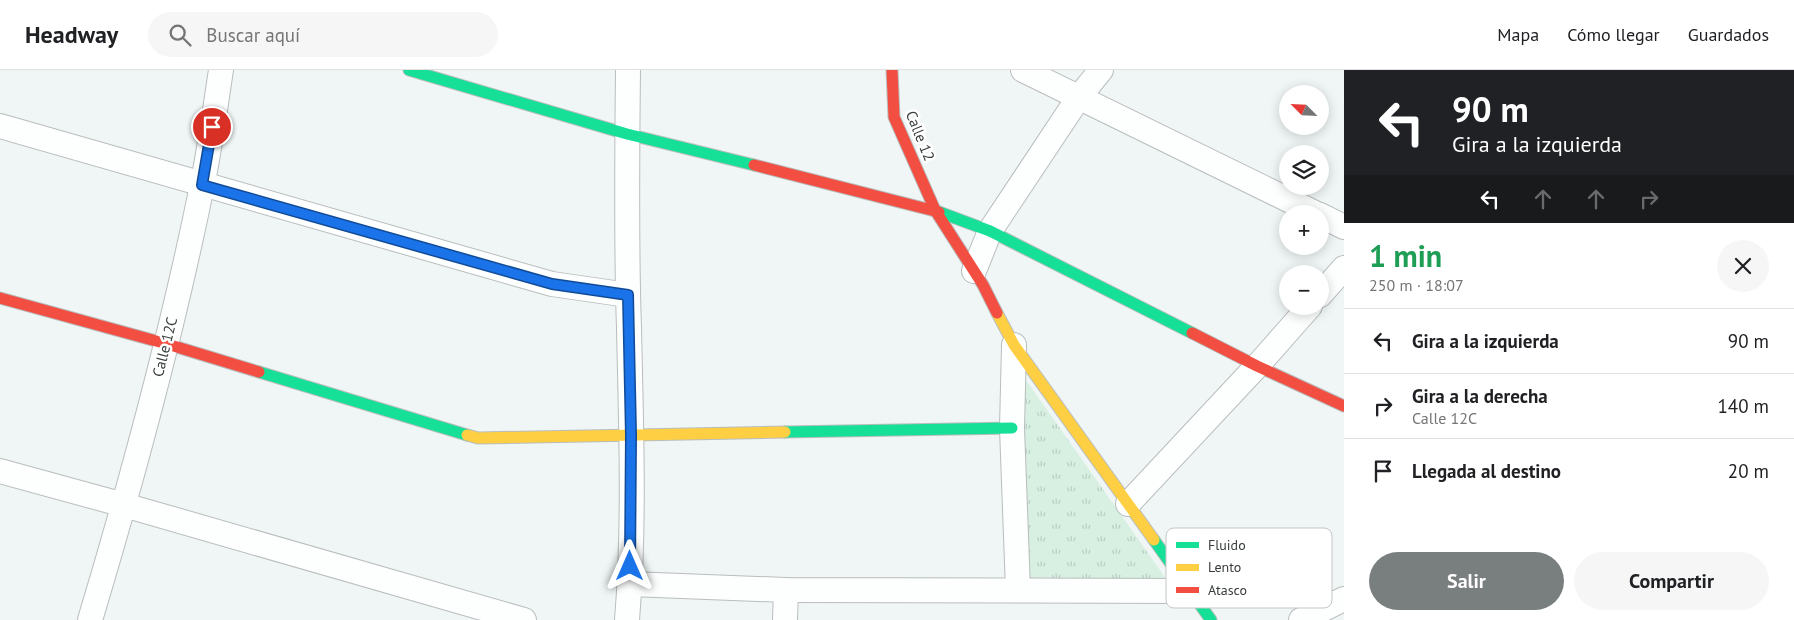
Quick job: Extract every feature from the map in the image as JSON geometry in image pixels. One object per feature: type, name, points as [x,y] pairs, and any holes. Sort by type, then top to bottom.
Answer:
[{"type":"street","name":"Calle 12C","points":[[90,620],[124,505],[167,344],[202,185],[221,70]]},
{"type":"street","points":[[409,70],[627,134],[935,210],[990,231],[1257,366],[1344,406]]},
{"type":"street","points":[[627,620],[630,584],[631,435],[628,295],[628,70]]},
{"type":"street","name":"Calle 12","points":[[892,70],[894,117],[935,210],[974,271],[1014,345],[1166,558]]},
{"type":"street","points":[[1023,70],[1300,205]]},
{"type":"street","points":[[974,271],[990,231],[1078,97],[1101,70]]},
{"type":"street","points":[[0,126],[552,284],[628,295]]},
{"type":"street","points":[[1329,219],[1344,227]]},
{"type":"street","points":[[1329,285],[1344,268]]},
{"type":"street","points":[[0,298],[167,344],[478,438],[1012,428]]},
{"type":"street","points":[[1128,504],[1302,315]]},
{"type":"street","points":[[1014,345],[1012,428],[1018,590]]},
{"type":"street","points":[[0,471],[524,620]]},
{"type":"street","points":[[630,584],[786,590],[1166,591]]},
{"type":"street","points":[[785,620],[786,590]]},
{"type":"street","points":[[1332,605],[1344,599]]},
{"type":"street","name":"Calle 12","points":[[1202,608],[1211,620]]},
{"type":"street","points":[[1301,620],[1326,608]]},
{"type":"green space","points":[[1021,373],[1166,579],[1166,583],[1027,581]]},
{"type":"traffic: fast","points":[[409,70],[627,134],[754,165]]},
{"type":"traffic: fast","points":[[939,212],[990,231],[1192,333]]},
{"type":"traffic: fast","points":[[259,372],[467,435]]},
{"type":"traffic: fast","points":[[785,432],[1012,428]]},
{"type":"traffic: fast","points":[[1154,540],[1166,557]]},
{"type":"traffic: fast","points":[[1202,608],[1211,620]]},
{"type":"traffic: slow","points":[[997,313],[1014,345],[1154,540]]},
{"type":"traffic: slow","points":[[467,435],[478,438],[785,432]]},
{"type":"traffic: jam","points":[[892,70],[894,117],[935,210],[983,285],[997,313]]},
{"type":"traffic: jam","points":[[754,165],[939,212]]},
{"type":"traffic: jam","points":[[0,298],[167,344],[259,372]]},
{"type":"traffic: jam","points":[[1192,333],[1257,366],[1344,406]]},
{"type":"route","points":[[212,127],[202,185],[552,284],[628,295],[631,435],[630,566]]}]
